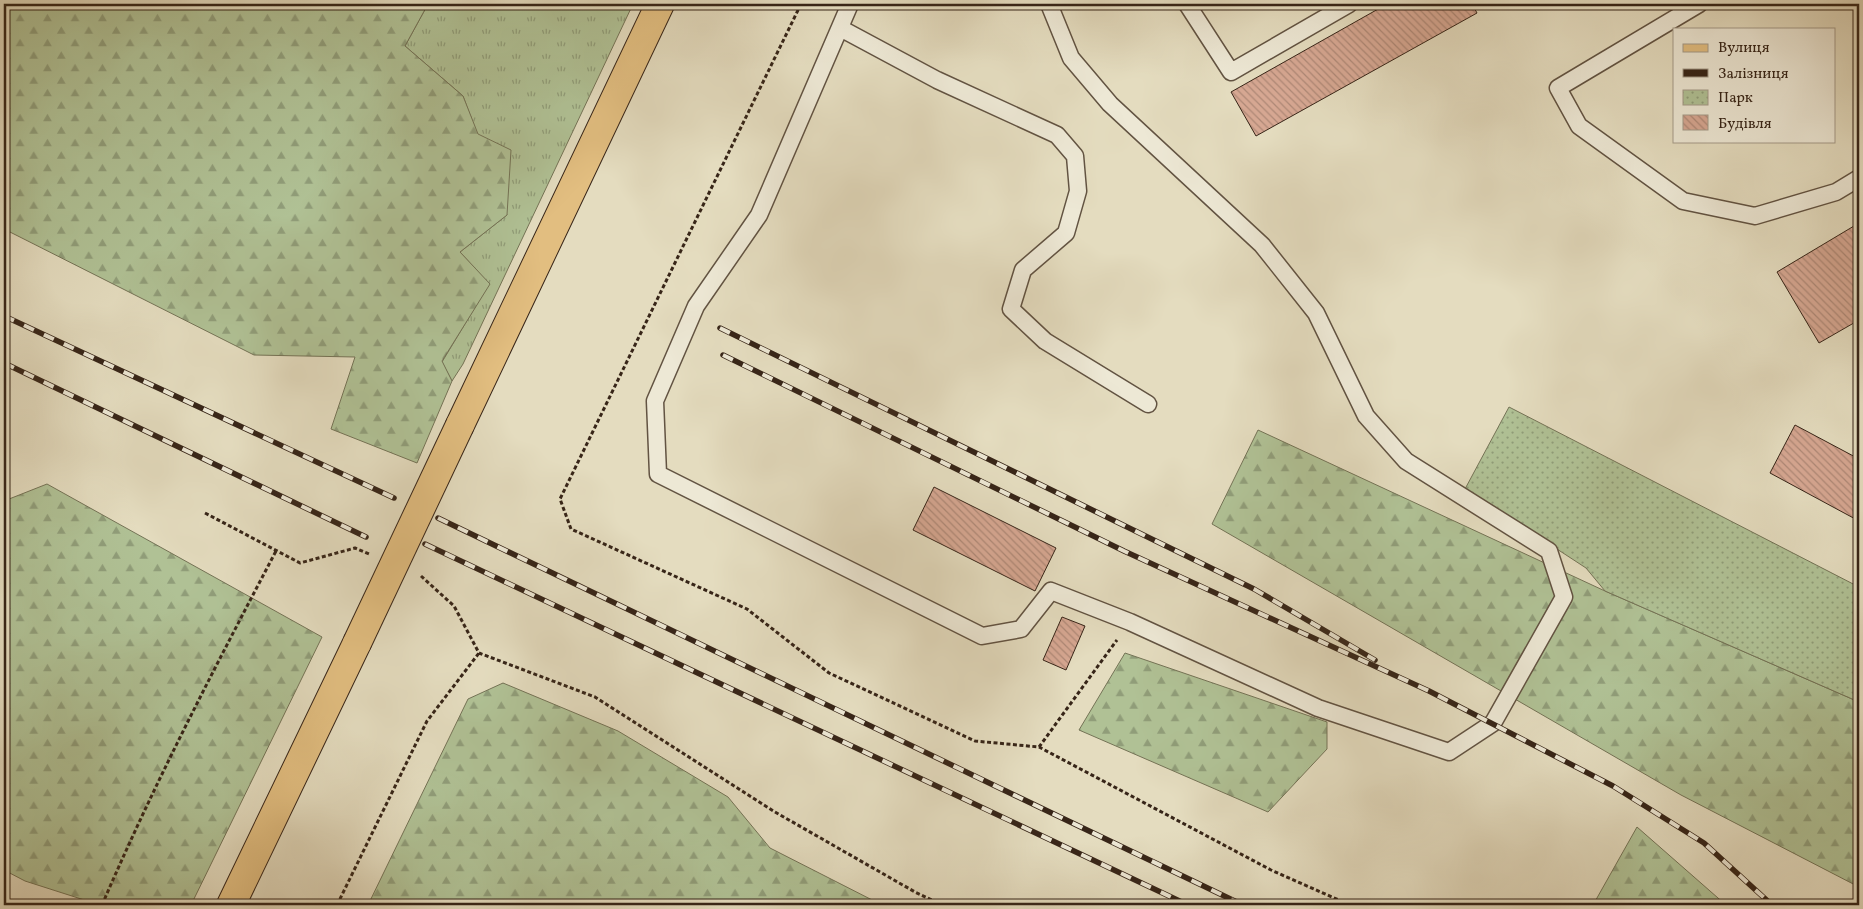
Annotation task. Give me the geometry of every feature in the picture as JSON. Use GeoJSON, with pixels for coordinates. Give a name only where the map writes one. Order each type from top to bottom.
{"type":"FeatureCollection","features":[{"type":"Feature","properties":{"kind":"main road"},"geometry":{"type":"LineString","coordinates":[[231,905],[660,4]]}},
{"type":"Feature","properties":{"kind":"lane"},"geometry":{"type":"LineString","coordinates":[[850,4],[759,215],[696,306],[655,401],[658,474],[982,636],[1021,630],[1051,591],[1130,622],[1318,708],[1449,752],[1493,723],[1564,596],[1549,552],[1406,462],[1366,416],[1316,313],[1262,244],[1110,104],[1071,58],[1049,4]]}},
{"type":"Feature","properties":{"kind":"lane"},"geometry":{"type":"LineString","coordinates":[[1187,4],[1230,72],[1349,4]]}},
{"type":"Feature","properties":{"kind":"lane"},"geometry":{"type":"LineString","coordinates":[[1699,4],[1558,88],[1579,126],[1683,201],[1755,216],[1836,192],[1859,178]]}},
{"type":"Feature","properties":{"kind":"lane"},"geometry":{"type":"LineString","coordinates":[[840,28],[937,80],[1057,135],[1075,156],[1078,191],[1066,233],[1023,270],[1011,309],[1046,341],[1148,404]]}},
{"type":"Feature","properties":{"kind":"path"},"geometry":{"type":"LineString","coordinates":[[800,4],[560,500],[571,529],[747,609],[829,673],[975,741],[1039,747],[1271,870],[1350,905]]}},
{"type":"Feature","properties":{"kind":"path"},"geometry":{"type":"LineString","coordinates":[[205,513],[300,563],[356,548],[372,555]]}},
{"type":"Feature","properties":{"kind":"path"},"geometry":{"type":"LineString","coordinates":[[102,905],[128,846],[210,677],[276,551]]}},
{"type":"Feature","properties":{"kind":"path"},"geometry":{"type":"LineString","coordinates":[[412,572],[421,576],[454,606],[479,653],[595,698],[775,812],[915,892],[942,905]]}},
{"type":"Feature","properties":{"kind":"path"},"geometry":{"type":"LineString","coordinates":[[1039,747],[1130,622]]}},
{"type":"Feature","properties":{"kind":"path"},"geometry":{"type":"LineString","coordinates":[[337,905],[427,721],[479,653]]}},
{"type":"Feature","properties":{"kind":"green space"},"geometry":{"type":"Polygon","coordinates":[[[4,4],[428,4],[405,46],[463,96],[478,134],[511,150],[507,215],[460,252],[490,284],[442,361],[452,381],[417,463],[331,429],[355,357],[254,355],[4,229],[4,4]]]}},
{"type":"Feature","properties":{"kind":"green space"},"geometry":{"type":"Polygon","coordinates":[[[428,4],[633,4],[463,364],[452,381],[442,362],[489,284],[460,252],[507,215],[463,96],[405,46],[428,4]]]}},
{"type":"Feature","properties":{"kind":"green space"},"geometry":{"type":"Polygon","coordinates":[[[1509,407],[1859,587],[1859,702],[1605,591],[1586,568],[1465,489],[1509,407]]]}},
{"type":"Feature","properties":{"kind":"green space"},"geometry":{"type":"Polygon","coordinates":[[[1258,430],[1605,591],[1859,702],[1859,887],[1681,795],[1212,524],[1258,430]]]}},
{"type":"Feature","properties":{"kind":"green space"},"geometry":{"type":"Polygon","coordinates":[[[47,484],[322,637],[191,905],[100,905],[25,881],[4,870],[4,501],[47,484]]]}},
{"type":"Feature","properties":{"kind":"green space"},"geometry":{"type":"Polygon","coordinates":[[[1125,653],[1327,722],[1327,749],[1268,812],[1079,730],[1125,653]]]}},
{"type":"Feature","properties":{"kind":"green space"},"geometry":{"type":"Polygon","coordinates":[[[503,683],[618,731],[728,797],[770,848],[882,905],[368,905],[468,699],[503,683]]]}},
{"type":"Feature","properties":{"kind":"green space"},"geometry":{"type":"Polygon","coordinates":[[[1637,827],[1726,905],[1593,905],[1637,827]]]}},
{"type":"Feature","properties":{"kind":"building"},"geometry":{"type":"Polygon","coordinates":[[[1387,4],[1472,4],[1477,13],[1256,136],[1231,92],[1387,4]]]}},
{"type":"Feature","properties":{"kind":"building"},"geometry":{"type":"Polygon","coordinates":[[[1859,223],[1859,320],[1819,343],[1777,272],[1859,223]]]}},
{"type":"Feature","properties":{"kind":"building"},"geometry":{"type":"Polygon","coordinates":[[[1795,425],[1859,459],[1859,521],[1770,473],[1795,425]]]}},
{"type":"Feature","properties":{"kind":"building"},"geometry":{"type":"Polygon","coordinates":[[[934,487],[1056,548],[1035,591],[913,530],[934,487]]]}},
{"type":"Feature","properties":{"kind":"building"},"geometry":{"type":"Polygon","coordinates":[[[1062,617],[1085,626],[1066,670],[1043,660],[1062,617]]]}},
{"type":"Feature","properties":{"kind":"railway"},"geometry":{"type":"LineString","coordinates":[[4,316],[394,498]]}},
{"type":"Feature","properties":{"kind":"railway"},"geometry":{"type":"LineString","coordinates":[[720,328],[1254,589],[1375,660]]}},
{"type":"Feature","properties":{"kind":"railway"},"geometry":{"type":"LineString","coordinates":[[723,355],[1124,551],[1429,691],[1613,786],[1704,843],[1772,905]]}},
{"type":"Feature","properties":{"kind":"railway"},"geometry":{"type":"LineString","coordinates":[[4,363],[366,537]]}},
{"type":"Feature","properties":{"kind":"railway"},"geometry":{"type":"LineString","coordinates":[[438,518],[1243,905]]}},
{"type":"Feature","properties":{"kind":"railway"},"geometry":{"type":"LineString","coordinates":[[425,544],[1188,905]]}}]}
